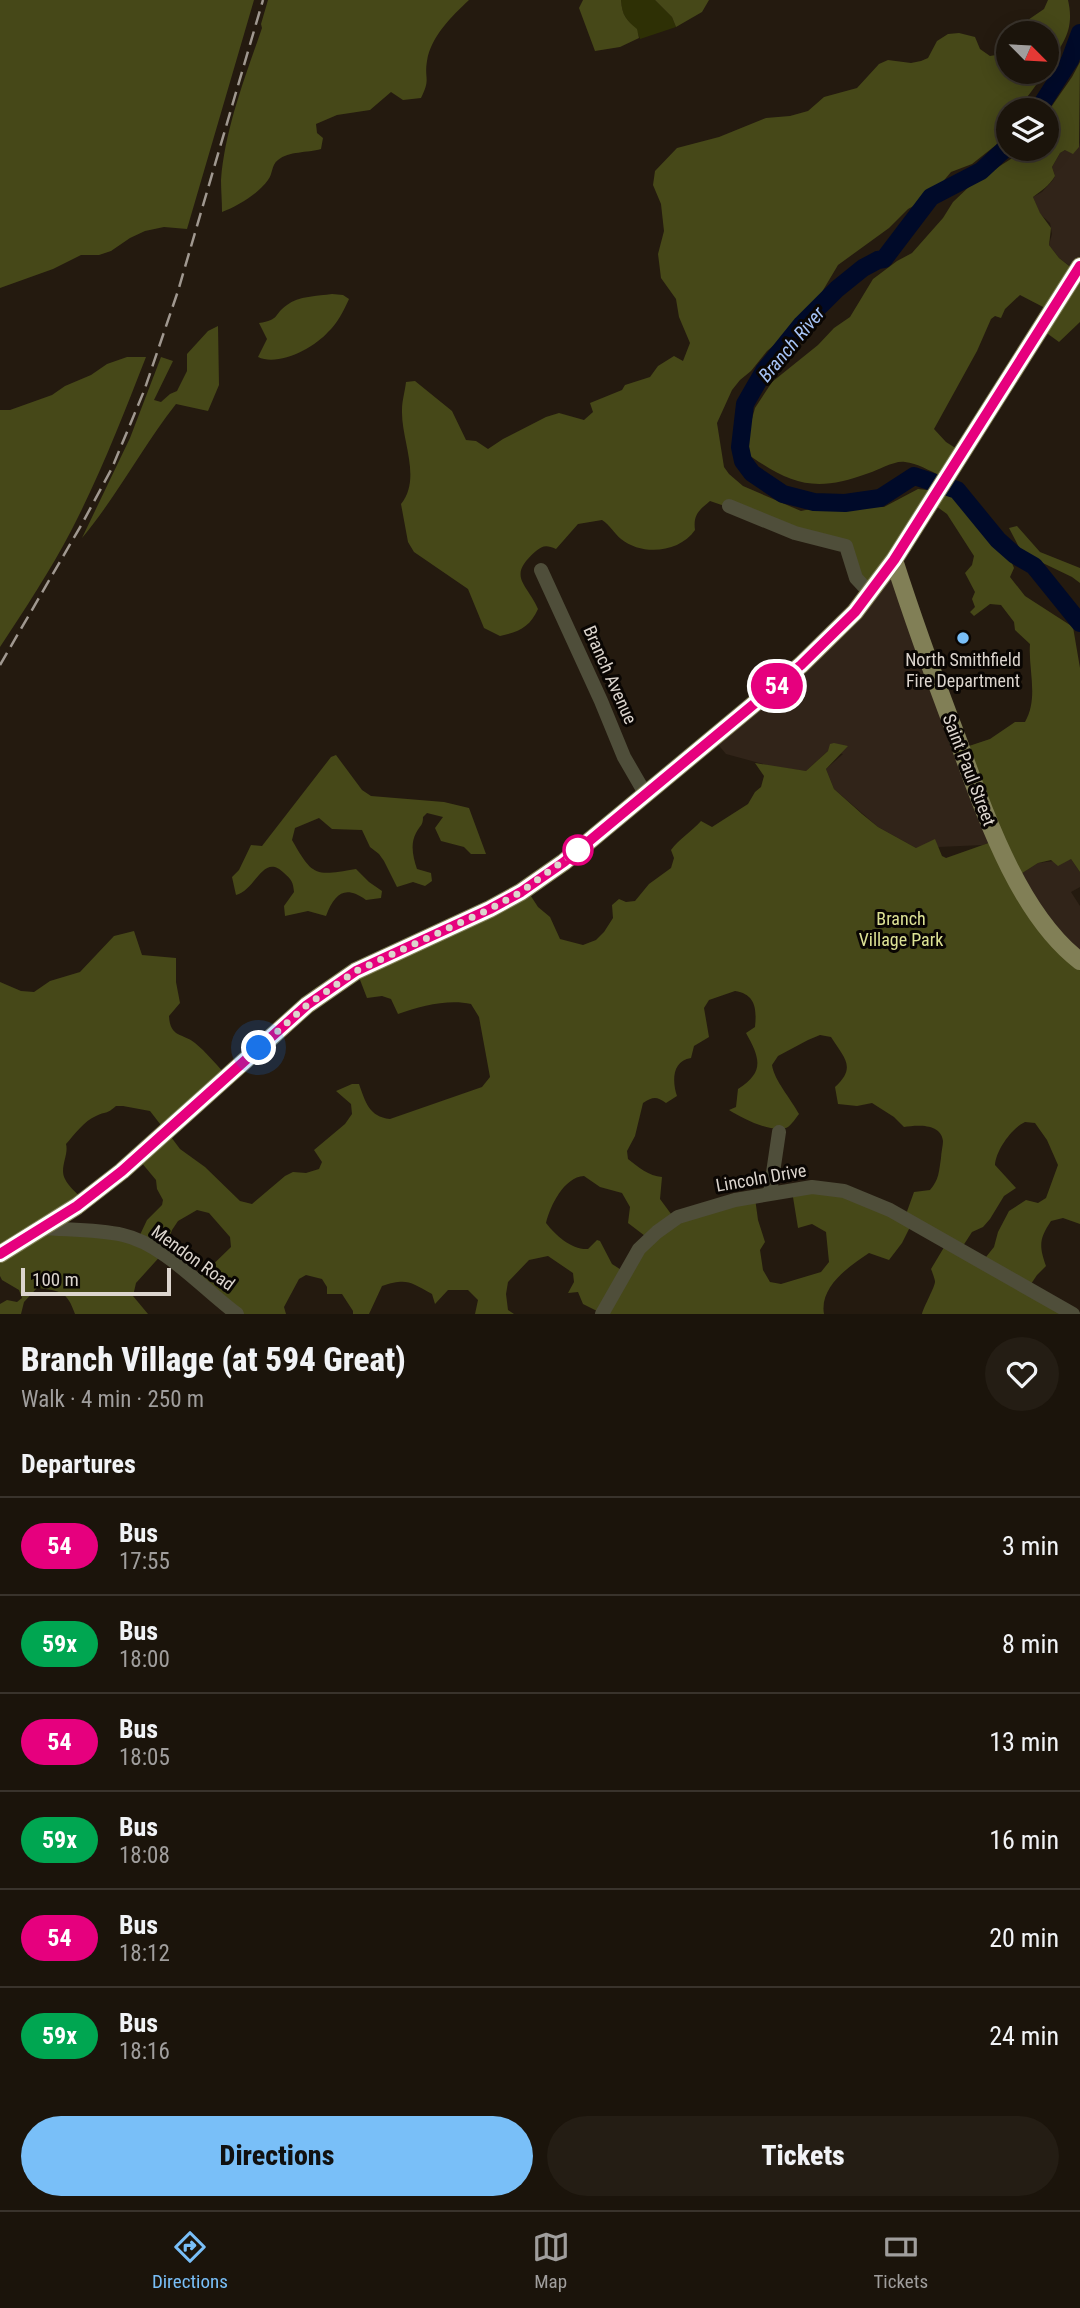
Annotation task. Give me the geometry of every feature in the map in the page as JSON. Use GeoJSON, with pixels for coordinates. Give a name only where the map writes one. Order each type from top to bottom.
{"type":"FeatureCollection","features":[{"type":"Feature","properties":{"kind":"main road"},"geometry":{"type":"LineString","coordinates":[[0,1254],[77,1206],[122,1171],[307,1005],[356,971],[521,892],[564,862],[646,796],[801,665],[855,612],[894,560],[1080,266]]}},
{"type":"Feature","properties":{"kind":"main road","name":"Saint Paul Street"},"geometry":{"type":"LineString","coordinates":[[894,560],[914,623],[1002,855],[1052,933],[1080,961]]}},
{"type":"Feature","properties":{"kind":"street"},"geometry":{"type":"LineString","coordinates":[[729,506],[795,533],[846,546],[856,578],[870,593]]}},
{"type":"Feature","properties":{"kind":"street","name":"Branch Avenue"},"geometry":{"type":"LineString","coordinates":[[541,570],[624,757],[646,796]]}},
{"type":"Feature","properties":{"kind":"street"},"geometry":{"type":"LineString","coordinates":[[770,1193],[779,1132]]}},
{"type":"Feature","properties":{"kind":"street","name":"Lincoln Drive"},"geometry":{"type":"LineString","coordinates":[[602,1314],[639,1249],[678,1217],[704,1208],[812,1186],[844,1191],[866,1199],[1073,1314]]}},
{"type":"Feature","properties":{"kind":"street","name":"Mendon Road"},"geometry":{"type":"LineString","coordinates":[[42,1228],[124,1235],[148,1244],[237,1314]]}},
{"type":"Feature","properties":{"kind":"shaded area"},"geometry":{"type":"Polygon","coordinates":[[[621,0],[655,0],[672,17],[676,27],[640,39],[624,14],[621,0]]]}},
{"type":"Feature","properties":{"kind":"shaded area"},"geometry":{"type":"Polygon","coordinates":[[[1080,142],[1080,263],[1074,269],[1059,258],[1049,245],[1052,234],[1050,223],[1040,214],[1033,197],[1053,180],[1055,176],[1052,167],[1055,161],[1059,161],[1060,153],[1079,147],[1080,142]]]}},
{"type":"Feature","properties":{"kind":"shaded area"},"geometry":{"type":"Polygon","coordinates":[[[889,567],[997,840],[983,845],[916,848],[878,827],[834,789],[826,769],[843,754],[828,751],[806,771],[774,767],[726,754],[711,736],[802,660],[889,567]]]}},
{"type":"Feature","properties":{"kind":"shaded area"},"geometry":{"type":"Polygon","coordinates":[[[1071,859],[1080,872],[1080,887],[1071,892],[1080,906],[1080,961],[1019,875],[1038,863],[1071,859]]]}},
{"type":"Feature","properties":{"kind":"green space"},"geometry":{"type":"Polygon","coordinates":[[[0,0],[254,0],[187,229],[164,227],[145,231],[111,251],[99,255],[81,255],[53,269],[0,288],[0,0]]]}},
{"type":"Feature","properties":{"kind":"green space"},"geometry":{"type":"Polygon","coordinates":[[[268,0],[469,0],[449,20],[433,43],[426,67],[427,83],[421,98],[403,100],[391,92],[370,110],[337,115],[316,124],[317,133],[323,138],[321,149],[282,157],[273,167],[270,178],[259,190],[222,212],[221,180],[227,141],[268,0]]]}},
{"type":"Feature","properties":{"kind":"green space"},"geometry":{"type":"Polygon","coordinates":[[[583,0],[621,0],[627,20],[637,29],[639,38],[620,47],[595,51],[579,8],[583,0]]]}},
{"type":"Feature","properties":{"kind":"green space"},"geometry":{"type":"Polygon","coordinates":[[[655,0],[709,0],[702,12],[676,27],[672,17],[655,0]]]}},
{"type":"Feature","properties":{"kind":"green space"},"geometry":{"type":"Polygon","coordinates":[[[1048,0],[1068,0],[1069,28],[1059,50],[1059,21],[1026,21],[1044,9],[1048,0]]]}},
{"type":"Feature","properties":{"kind":"green space","name":"Branch Village Park"},"geometry":{"type":"Polygon","coordinates":[[[959,33],[975,37],[980,49],[990,56],[996,55],[996,84],[1037,84],[1027,98],[996,98],[996,145],[972,164],[951,172],[930,197],[908,209],[889,228],[838,265],[816,302],[792,323],[780,340],[732,390],[717,423],[724,467],[729,474],[743,486],[801,511],[825,506],[884,507],[918,489],[936,491],[964,502],[973,509],[991,534],[1004,544],[1014,568],[1010,577],[1025,596],[1073,627],[1080,668],[1080,872],[1071,859],[1058,866],[1051,860],[1038,863],[1016,877],[1080,961],[1080,1224],[1063,1218],[1051,1221],[1041,1243],[1046,1266],[1029,1287],[1073,1314],[922,1314],[935,1283],[931,1269],[946,1244],[912,1223],[889,1260],[869,1253],[838,1278],[826,1294],[824,1314],[603,1314],[583,1304],[578,1292],[568,1293],[574,1282],[573,1273],[548,1256],[529,1260],[508,1282],[508,1310],[514,1314],[475,1314],[478,1300],[468,1290],[448,1290],[435,1304],[432,1294],[413,1284],[397,1282],[382,1286],[369,1314],[353,1314],[342,1294],[327,1294],[327,1287],[322,1279],[306,1275],[299,1279],[284,1307],[286,1314],[239,1314],[197,1280],[231,1247],[230,1237],[209,1213],[197,1210],[178,1221],[164,1252],[136,1283],[133,1296],[148,1314],[75,1314],[66,1296],[37,1288],[24,1302],[21,1314],[0,1314],[0,1304],[7,1300],[17,1302],[22,1298],[19,1290],[0,1276],[0,982],[21,991],[34,992],[50,981],[80,972],[114,936],[134,931],[142,955],[176,958],[176,982],[180,1003],[169,1016],[172,1028],[199,1046],[224,1073],[165,1129],[180,1149],[205,1167],[240,1201],[252,1204],[285,1176],[293,1172],[306,1173],[319,1169],[322,1162],[314,1150],[345,1124],[352,1114],[351,1104],[336,1091],[359,1084],[373,1112],[390,1119],[482,1087],[490,1077],[479,1017],[471,1004],[434,1004],[398,1014],[391,999],[382,996],[367,998],[357,972],[525,887],[538,907],[550,917],[560,939],[583,945],[596,940],[613,918],[612,905],[619,899],[626,902],[635,901],[649,884],[671,868],[674,858],[671,850],[701,821],[712,827],[748,804],[761,787],[764,776],[755,763],[806,771],[828,751],[830,744],[848,746],[826,769],[834,789],[878,827],[916,848],[935,839],[942,856],[946,858],[997,840],[963,748],[990,739],[1015,722],[1025,722],[1032,693],[1030,644],[1015,630],[1014,622],[1001,605],[990,604],[974,616],[970,612],[975,607],[972,599],[975,592],[965,573],[972,565],[974,556],[947,514],[929,501],[870,589],[847,548],[710,501],[698,513],[695,530],[688,538],[680,544],[660,550],[639,548],[630,544],[602,520],[578,524],[556,549],[543,547],[522,567],[522,580],[538,609],[523,628],[500,636],[484,628],[468,589],[414,552],[408,542],[401,504],[410,483],[402,410],[406,382],[415,381],[452,411],[466,440],[476,441],[488,449],[546,417],[559,413],[584,420],[593,412],[590,403],[622,390],[625,385],[650,377],[658,366],[674,356],[683,361],[690,343],[679,317],[676,299],[661,278],[658,254],[664,231],[661,204],[653,185],[655,171],[677,148],[719,137],[766,118],[808,111],[824,97],[857,88],[879,64],[888,60],[911,63],[928,58],[937,41],[948,34],[959,33]],[[735,991],[709,1000],[704,1008],[709,1037],[694,1046],[691,1058],[677,1067],[674,1084],[677,1096],[666,1103],[654,1098],[643,1103],[635,1136],[627,1151],[628,1159],[648,1173],[662,1177],[660,1199],[674,1218],[755,1198],[765,1242],[760,1250],[763,1270],[770,1282],[781,1284],[821,1272],[829,1262],[826,1232],[812,1224],[798,1228],[792,1191],[813,1187],[905,1217],[914,1192],[930,1190],[937,1179],[943,1143],[941,1135],[933,1128],[904,1127],[872,1103],[857,1106],[838,1104],[835,1087],[845,1074],[846,1062],[831,1037],[820,1035],[778,1056],[772,1065],[779,1083],[799,1114],[788,1127],[767,1127],[729,1110],[736,1107],[738,1089],[753,1077],[757,1064],[757,1057],[746,1033],[755,1027],[755,1008],[747,995],[735,991]],[[116,1106],[88,1121],[66,1144],[63,1175],[81,1198],[50,1224],[138,1239],[147,1220],[162,1205],[163,1200],[156,1180],[136,1156],[164,1129],[150,1111],[116,1106]],[[1025,1122],[1010,1134],[995,1165],[1016,1188],[1004,1196],[990,1219],[983,1227],[972,1232],[961,1249],[982,1262],[994,1247],[1009,1211],[1026,1200],[1038,1203],[1046,1198],[1058,1165],[1047,1140],[1035,1123],[1025,1122]],[[584,1176],[570,1181],[564,1187],[546,1223],[570,1245],[582,1249],[588,1249],[597,1240],[600,1241],[612,1264],[626,1273],[649,1239],[628,1223],[630,1207],[622,1193],[600,1187],[584,1176]]]}},
{"type":"Feature","properties":{"kind":"green space"},"geometry":{"type":"Polygon","coordinates":[[[1080,62],[1079,147],[1073,154],[1065,150],[1059,155],[1057,98],[1080,62]]]}},
{"type":"Feature","properties":{"kind":"green space"},"geometry":{"type":"Polygon","coordinates":[[[1008,161],[1055,161],[1052,167],[1055,176],[1033,197],[1051,228],[1049,245],[1059,258],[1073,269],[1080,263],[1080,322],[1059,342],[1037,326],[1045,308],[1020,295],[1005,309],[1001,318],[995,316],[991,319],[977,351],[934,429],[946,442],[960,451],[941,476],[914,464],[901,462],[849,479],[817,484],[789,478],[743,451],[755,408],[772,382],[850,317],[873,279],[912,253],[943,218],[953,202],[973,183],[1008,161]]]}},
{"type":"Feature","properties":{"kind":"green space"},"geometry":{"type":"Polygon","coordinates":[[[332,294],[343,295],[349,299],[337,321],[322,338],[305,350],[285,358],[275,360],[258,357],[267,339],[259,323],[273,319],[297,300],[332,294]]]}},
{"type":"Feature","properties":{"kind":"green space"},"geometry":{"type":"Polygon","coordinates":[[[218,326],[219,385],[208,411],[176,404],[82,538],[130,438],[161,357],[173,361],[154,400],[161,402],[177,391],[187,371],[187,354],[208,331],[218,326]]]}},
{"type":"Feature","properties":{"kind":"green space"},"geometry":{"type":"Polygon","coordinates":[[[127,357],[146,357],[101,467],[63,546],[0,647],[0,410],[10,410],[52,395],[107,364],[127,357]]]}},
{"type":"Feature","properties":{"kind":"green space"},"geometry":{"type":"Polygon","coordinates":[[[1017,526],[1040,552],[1080,568],[1080,583],[1022,553],[1009,528],[1017,526]]]}},
{"type":"Feature","properties":{"kind":"green space"},"geometry":{"type":"Polygon","coordinates":[[[336,755],[362,790],[371,796],[444,802],[469,808],[486,854],[471,854],[464,847],[441,841],[435,828],[443,817],[427,813],[414,837],[413,851],[417,869],[431,873],[432,881],[425,886],[413,882],[397,887],[384,861],[370,847],[362,830],[332,829],[319,818],[295,828],[292,840],[305,861],[316,871],[323,873],[356,869],[382,891],[381,898],[366,900],[346,892],[337,897],[326,916],[308,911],[285,916],[284,906],[294,892],[293,883],[277,868],[270,867],[243,892],[236,895],[232,877],[239,870],[251,845],[262,846],[331,757],[336,755]]]}},
{"type":"Feature","properties":{"kind":"waterway","name":"Branch River"},"geometry":{"type":"LineString","coordinates":[[1046,98],[1070,60],[1080,33]]}},
{"type":"Feature","properties":{"kind":"waterway","name":"Branch River"},"geometry":{"type":"LineString","coordinates":[[996,157],[981,171],[931,197],[884,259],[863,268],[837,289],[802,324],[764,371],[745,404],[740,447],[743,461],[752,473],[783,494],[814,502],[845,503],[880,498],[914,476],[957,490],[998,540],[1015,555],[1034,566],[1080,623]]}},
{"type":"Feature","properties":{"kind":"railway"},"geometry":{"type":"LineString","coordinates":[[0,665],[112,468],[144,391],[178,291],[263,0]]}},
{"type":"Feature","properties":{"kind":"bus line","name":"54"},"geometry":{"type":"LineString","coordinates":[[0,1254],[77,1206],[122,1171],[307,1005],[356,971],[454,927],[521,892],[564,862],[646,796],[801,665],[855,612],[894,560],[1080,266]]}},
{"type":"Feature","properties":{"kind":"place","name":"North Smithfield Fire Department"},"geometry":{"type":"Point","coordinates":[963,638]}},
{"type":"Feature","properties":{"kind":"route"},"geometry":{"type":"LineString","coordinates":[[259,1048],[307,1005],[356,971],[490,909],[521,892],[578,850]]}}]}
